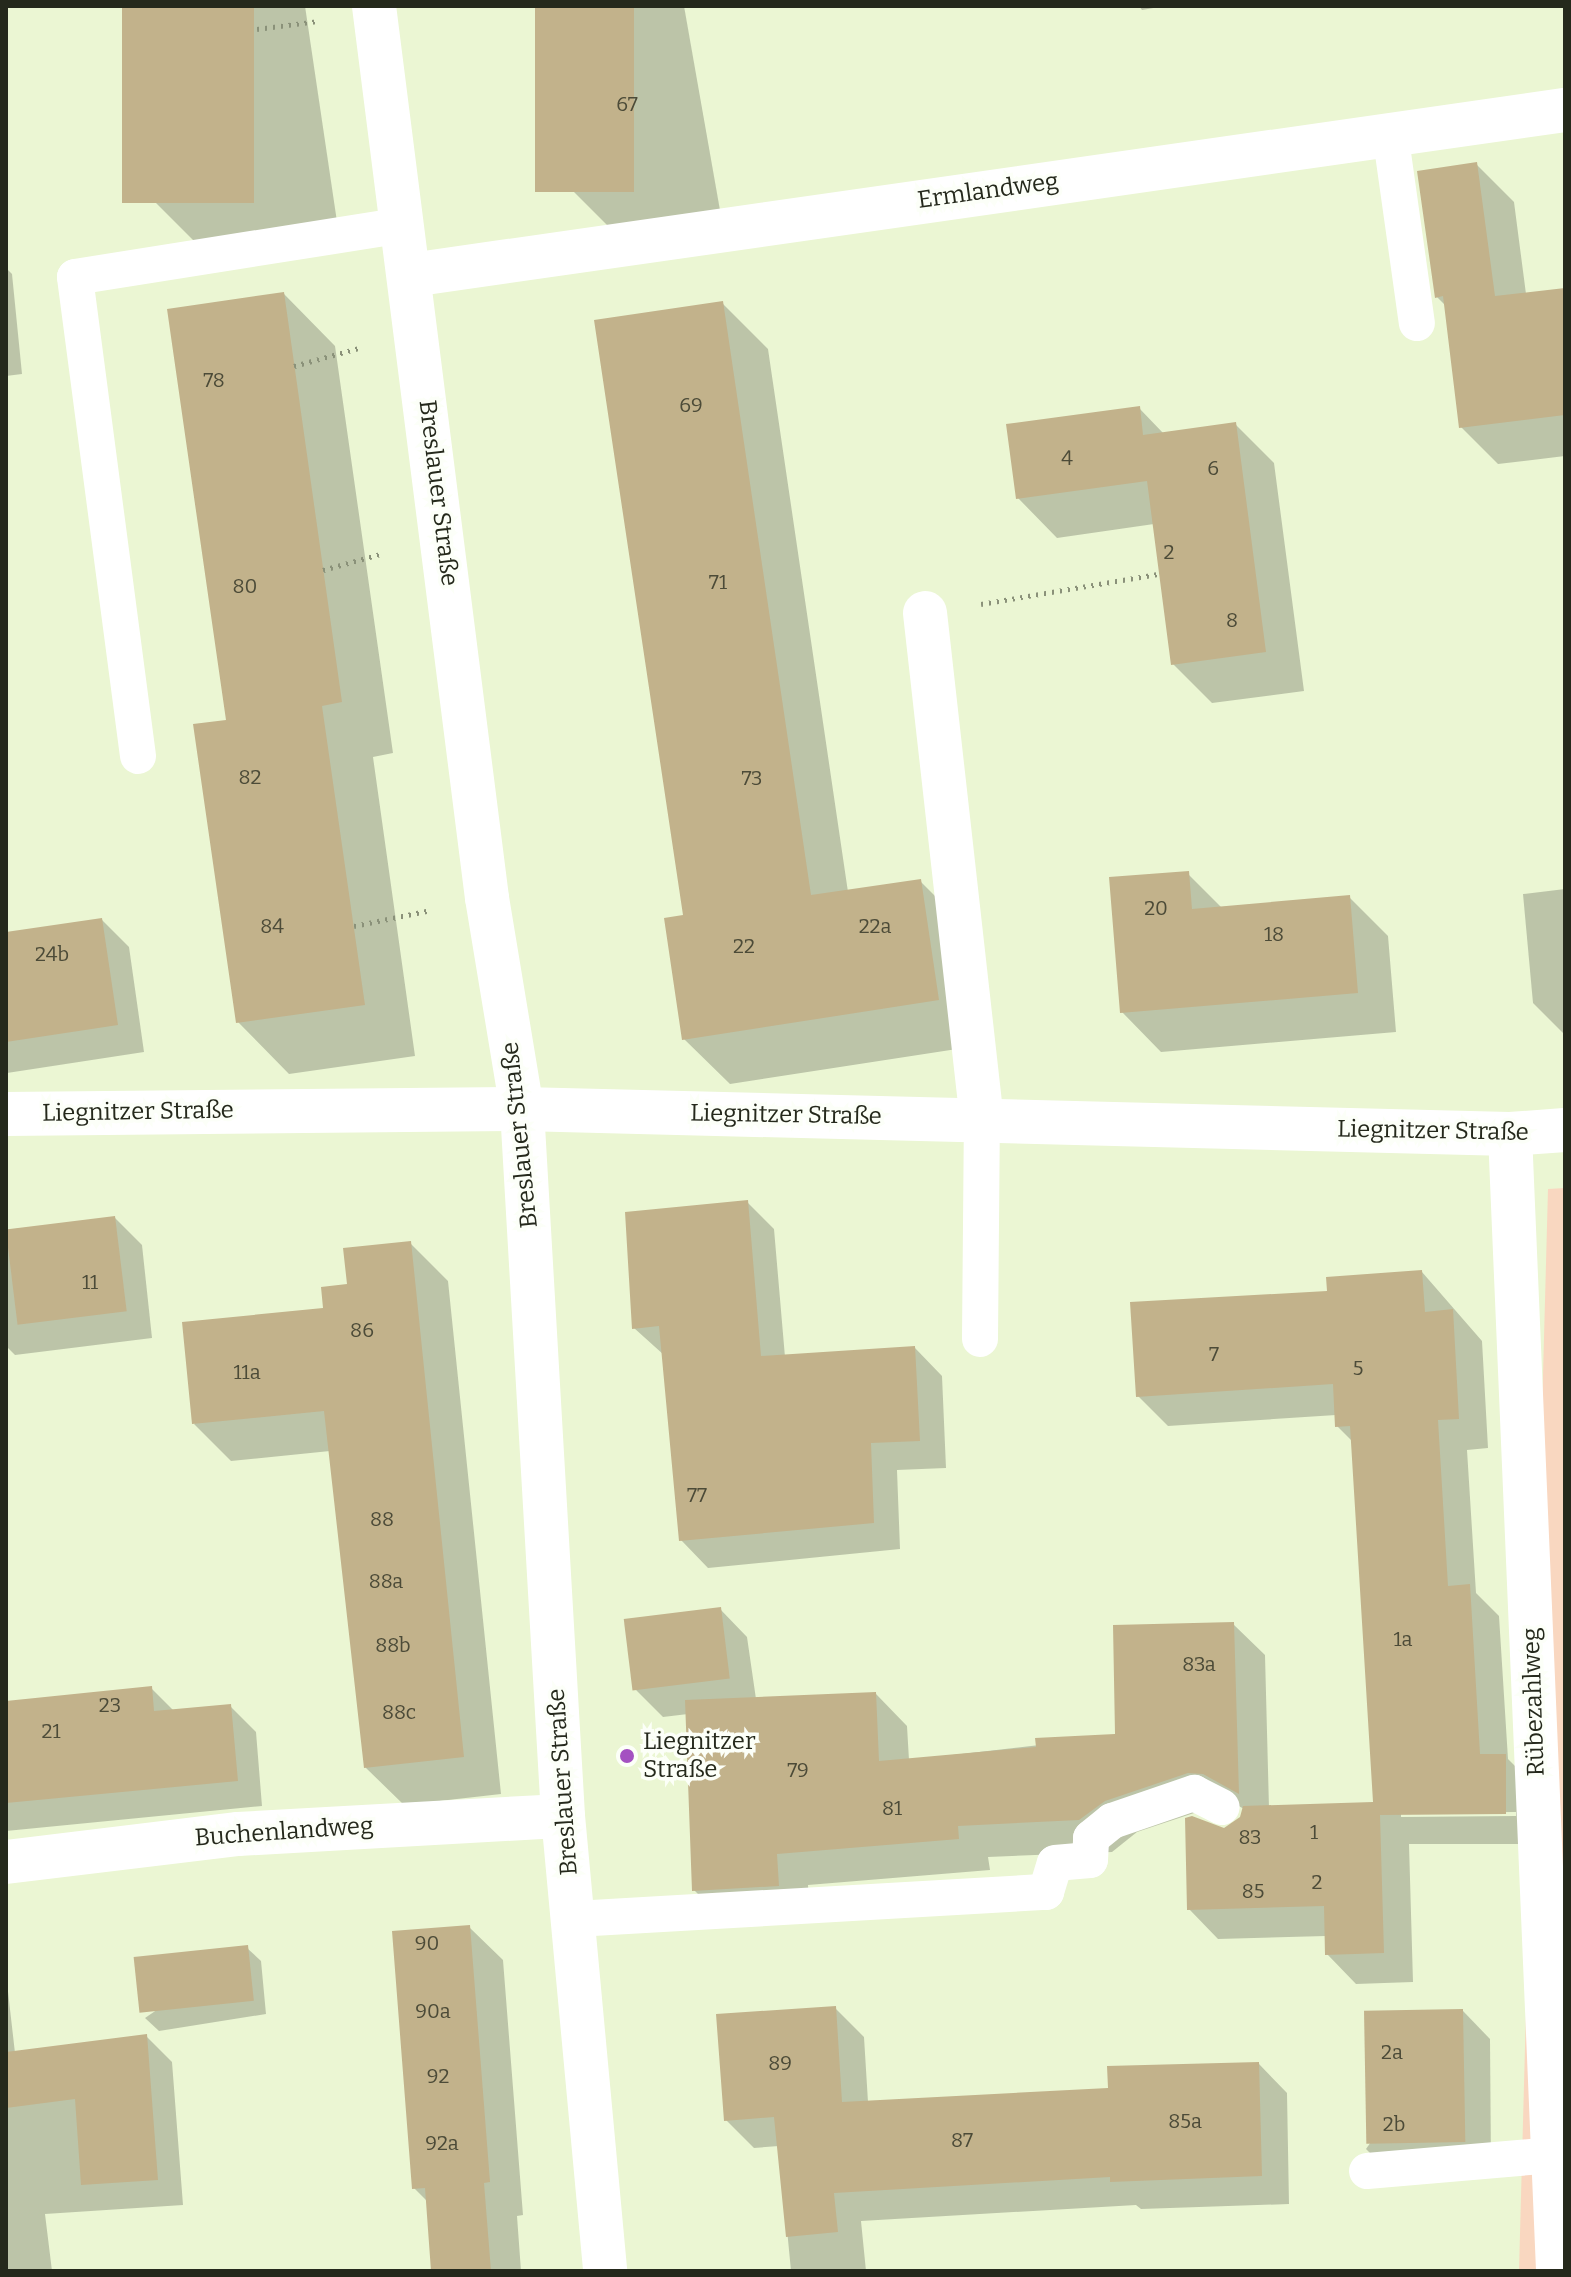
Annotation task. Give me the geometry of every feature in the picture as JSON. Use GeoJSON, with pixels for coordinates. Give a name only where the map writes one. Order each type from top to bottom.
{"type":"FeatureCollection","features":[{"type":"Feature","properties":{"kind":"street","name":"Breslauer Straße"},"geometry":{"type":"LineString","coordinates":[[374,6],[405,225],[487,898],[522,1109],[563,1816],[575,1919],[605,2271]]}},
{"type":"Feature","properties":{"kind":"street","name":"Ermlandweg"},"geometry":{"type":"LineString","coordinates":[[411,275],[1390,132],[1565,110]]}},
{"type":"Feature","properties":{"kind":"street"},"geometry":{"type":"LineString","coordinates":[[925,613],[982,1121]]}},
{"type":"Feature","properties":{"kind":"street","name":"Liegnitzer Straße"},"geometry":{"type":"LineString","coordinates":[[6,1114],[522,1109],[1510,1134],[1565,1130]]}},
{"type":"Feature","properties":{"kind":"street","name":"Rübezahlweg"},"geometry":{"type":"LineString","coordinates":[[1510,1134],[1558,2271]]}},
{"type":"Feature","properties":{"kind":"street","name":"Buchenlandweg"},"geometry":{"type":"LineString","coordinates":[[6,1862],[238,1834],[563,1816]]}},
{"type":"Feature","properties":{"kind":"lane"},"geometry":{"type":"LineString","coordinates":[[1390,132],[1417,323]]}},
{"type":"Feature","properties":{"kind":"lane"},"geometry":{"type":"LineString","coordinates":[[138,756],[75,277],[405,225]]}},
{"type":"Feature","properties":{"kind":"lane"},"geometry":{"type":"LineString","coordinates":[[980,1339],[982,1121]]}},
{"type":"Feature","properties":{"kind":"lane"},"geometry":{"type":"LineString","coordinates":[[575,1919],[1046,1892],[1055,1863],[1090,1860],[1091,1838],[1112,1821],[1194,1793],[1222,1807]]}},
{"type":"Feature","properties":{"kind":"lane"},"geometry":{"type":"LineString","coordinates":[[1070,1821],[1071,1862]]}},
{"type":"Feature","properties":{"kind":"lane"},"geometry":{"type":"LineString","coordinates":[[1367,2171],[1553,2155]]}},
{"type":"Feature","properties":{"kind":"path"},"geometry":{"type":"LineString","coordinates":[[925,613],[1159,574]]}},
{"type":"Feature","properties":{"kind":"path"},"geometry":{"type":"LineString","coordinates":[[354,926],[487,898]]}},
{"type":"Feature","properties":{"kind":"shaded area"},"geometry":{"type":"Polygon","coordinates":[[[1565,1188],[1565,2271],[1519,2271],[1548,1189],[1565,1188]]]}},
{"type":"Feature","properties":{"kind":"building"},"geometry":{"type":"Polygon","coordinates":[[[122,6],[254,6],[254,203],[122,203],[122,6]]]}},
{"type":"Feature","properties":{"kind":"building"},"geometry":{"type":"Polygon","coordinates":[[[535,6],[634,6],[634,192],[535,192],[535,6]]]}},
{"type":"Feature","properties":{"kind":"building"},"geometry":{"type":"Polygon","coordinates":[[[1477,162],[1495,296],[1565,288],[1565,415],[1459,428],[1443,296],[1435,298],[1417,171],[1477,162]]]}},
{"type":"Feature","properties":{"kind":"building"},"geometry":{"type":"Polygon","coordinates":[[[284,292],[342,702],[322,706],[365,1005],[236,1023],[193,724],[226,720],[167,309],[284,292]]]}},
{"type":"Feature","properties":{"kind":"building"},"geometry":{"type":"Polygon","coordinates":[[[723,301],[811,895],[921,879],[939,1000],[682,1040],[664,918],[683,915],[594,320],[723,301]]]}},
{"type":"Feature","properties":{"kind":"building"},"geometry":{"type":"Polygon","coordinates":[[[1140,406],[1143,435],[1236,422],[1266,652],[1171,665],[1147,481],[1016,499],[1006,424],[1140,406]]]}},
{"type":"Feature","properties":{"kind":"building"},"geometry":{"type":"Polygon","coordinates":[[[1189,871],[1192,909],[1350,895],[1358,993],[1120,1013],[1109,877],[1189,871]]]}},
{"type":"Feature","properties":{"kind":"building"},"geometry":{"type":"Polygon","coordinates":[[[102,918],[118,1025],[6,1042],[6,932],[102,918]]]}},
{"type":"Feature","properties":{"kind":"building"},"geometry":{"type":"Polygon","coordinates":[[[748,1200],[761,1356],[915,1346],[920,1441],[871,1443],[874,1523],[679,1541],[659,1326],[632,1329],[625,1212],[748,1200]]]}},
{"type":"Feature","properties":{"kind":"building"},"geometry":{"type":"Polygon","coordinates":[[[115,1216],[127,1311],[18,1325],[6,1229],[115,1216]]]}},
{"type":"Feature","properties":{"kind":"building"},"geometry":{"type":"Polygon","coordinates":[[[411,1241],[464,1757],[364,1768],[324,1411],[192,1424],[182,1322],[323,1308],[321,1287],[347,1284],[343,1248],[411,1241]]]}},
{"type":"Feature","properties":{"kind":"building"},"geometry":{"type":"Polygon","coordinates":[[[1422,1270],[1425,1312],[1453,1309],[1459,1419],[1438,1420],[1448,1586],[1470,1584],[1480,1754],[1506,1754],[1506,1814],[1380,1815],[1384,1953],[1325,1955],[1324,1906],[1187,1910],[1185,1818],[1192,1816],[1224,1828],[1240,1817],[1243,1806],[1373,1802],[1350,1426],[1335,1427],[1333,1384],[1136,1397],[1130,1302],[1327,1291],[1326,1277],[1422,1270]]]}},
{"type":"Feature","properties":{"kind":"building"},"geometry":{"type":"Polygon","coordinates":[[[721,1607],[730,1678],[633,1690],[624,1619],[721,1607]]]}},
{"type":"Feature","properties":{"kind":"building"},"geometry":{"type":"Polygon","coordinates":[[[1234,1622],[1239,1794],[1203,1774],[1188,1773],[1105,1801],[1079,1820],[958,1826],[959,1839],[777,1854],[779,1886],[692,1891],[685,1700],[876,1692],[879,1761],[1036,1747],[1035,1738],[1115,1734],[1113,1625],[1234,1622]]]}},
{"type":"Feature","properties":{"kind":"building"},"geometry":{"type":"Polygon","coordinates":[[[152,1686],[154,1711],[231,1704],[238,1781],[6,1803],[6,1701],[152,1686]]]}},
{"type":"Feature","properties":{"kind":"building"},"geometry":{"type":"Polygon","coordinates":[[[470,1925],[490,2182],[484,2183],[491,2271],[431,2271],[425,2188],[412,2189],[392,1931],[470,1925]]]}},
{"type":"Feature","properties":{"kind":"building"},"geometry":{"type":"Polygon","coordinates":[[[248,1945],[254,2001],[139,2013],[134,1957],[248,1945]]]}},
{"type":"Feature","properties":{"kind":"building"},"geometry":{"type":"Polygon","coordinates":[[[836,2006],[842,2102],[1108,2088],[1107,2066],[1259,2062],[1262,2176],[1110,2182],[1110,2177],[834,2193],[838,2232],[786,2237],[774,2117],[724,2121],[716,2014],[836,2006]]]}},
{"type":"Feature","properties":{"kind":"building"},"geometry":{"type":"Polygon","coordinates":[[[1463,2009],[1465,2142],[1366,2144],[1364,2011],[1463,2009]]]}},
{"type":"Feature","properties":{"kind":"building"},"geometry":{"type":"Polygon","coordinates":[[[147,2034],[158,2180],[81,2185],[75,2099],[6,2108],[6,2052],[147,2034]]]}},
{"type":"Feature","properties":{"kind":"place","name":"Liegnitzer Straße"},"geometry":{"type":"Point","coordinates":[627,1756]}}]}
